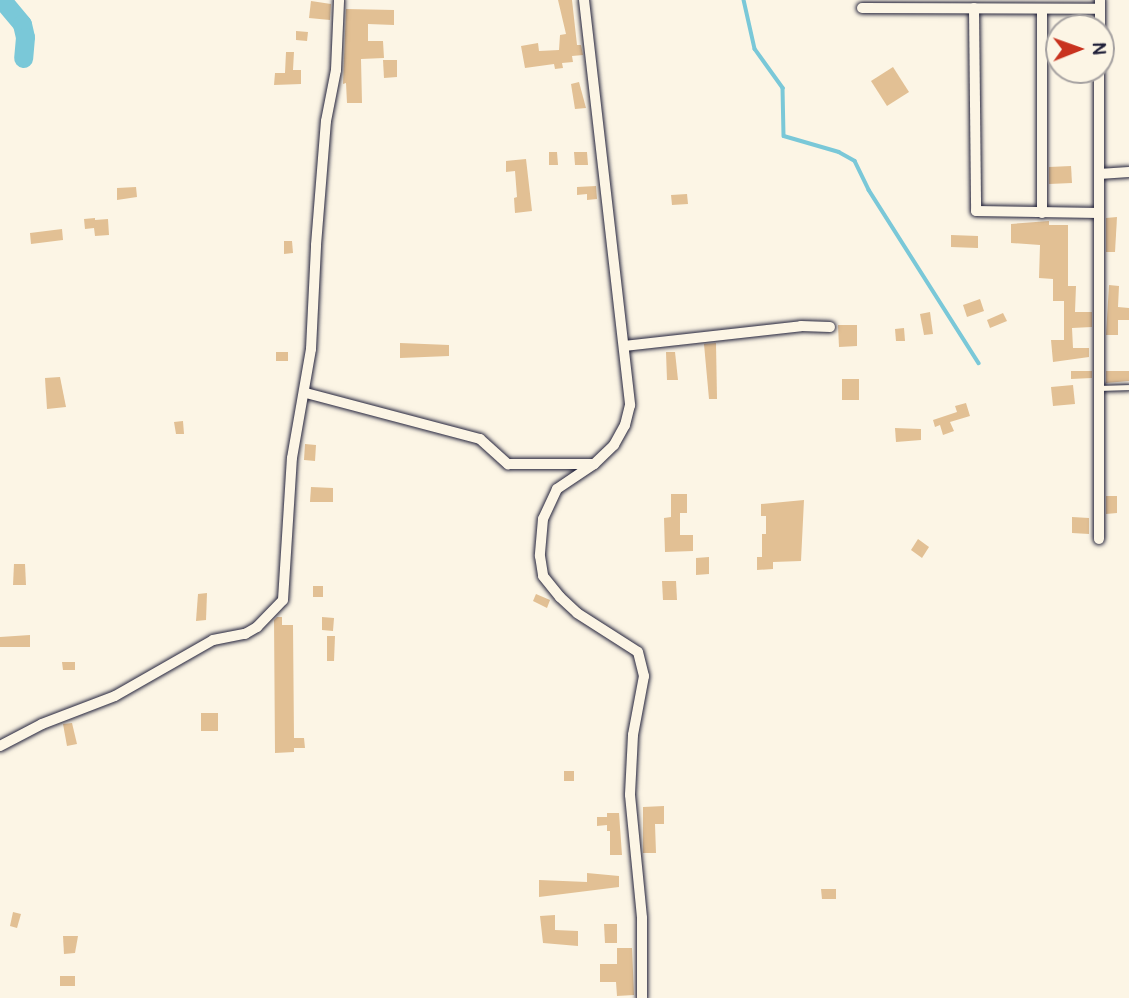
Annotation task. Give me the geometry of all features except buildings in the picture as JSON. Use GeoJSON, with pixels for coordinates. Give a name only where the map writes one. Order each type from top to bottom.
{"type":"FeatureCollection","features":[{"type":"Feature","properties":{"kind":"street"},"geometry":{"type":"LineString","coordinates":[[0,746],[42,724],[115,696],[214,640],[245,634],[283,600],[292,458],[312,349],[326,121],[336,70],[339,0]]}},
{"type":"Feature","properties":{"kind":"street"},"geometry":{"type":"LineString","coordinates":[[584,0],[631,405],[625,425],[614,445],[594,464],[557,489],[543,519],[540,556],[543,576],[560,597],[577,612],[638,652],[644,676],[633,735],[630,795],[642,918],[642,998]]}},
{"type":"Feature","properties":{"kind":"street"},"geometry":{"type":"LineString","coordinates":[[862,8],[1042,9],[1100,4]]}},
{"type":"Feature","properties":{"kind":"street"},"geometry":{"type":"LineString","coordinates":[[974,8],[976,211],[1099,213]]}},
{"type":"Feature","properties":{"kind":"street"},"geometry":{"type":"LineString","coordinates":[[1042,9],[1042,213]]}},
{"type":"Feature","properties":{"kind":"street"},"geometry":{"type":"LineString","coordinates":[[1099,84],[1099,539]]}},
{"type":"Feature","properties":{"kind":"street"},"geometry":{"type":"LineString","coordinates":[[1099,174],[1129,172]]}},
{"type":"Feature","properties":{"kind":"street"},"geometry":{"type":"LineString","coordinates":[[624,346],[801,326],[830,327]]}},
{"type":"Feature","properties":{"kind":"street"},"geometry":{"type":"LineString","coordinates":[[306,393],[480,439],[508,464],[594,464]]}},
{"type":"Feature","properties":{"kind":"lane"},"geometry":{"type":"LineString","coordinates":[[1099,388],[1129,387]]}},
{"type":"Feature","properties":{"kind":"waterway"},"geometry":{"type":"LineString","coordinates":[[2,0],[22,24],[25,37],[23,58]]}},
{"type":"Feature","properties":{"kind":"waterway"},"geometry":{"type":"LineString","coordinates":[[744,0],[755,49],[783,88],[784,136],[839,152],[855,161],[869,190],[979,363]]}}]}
